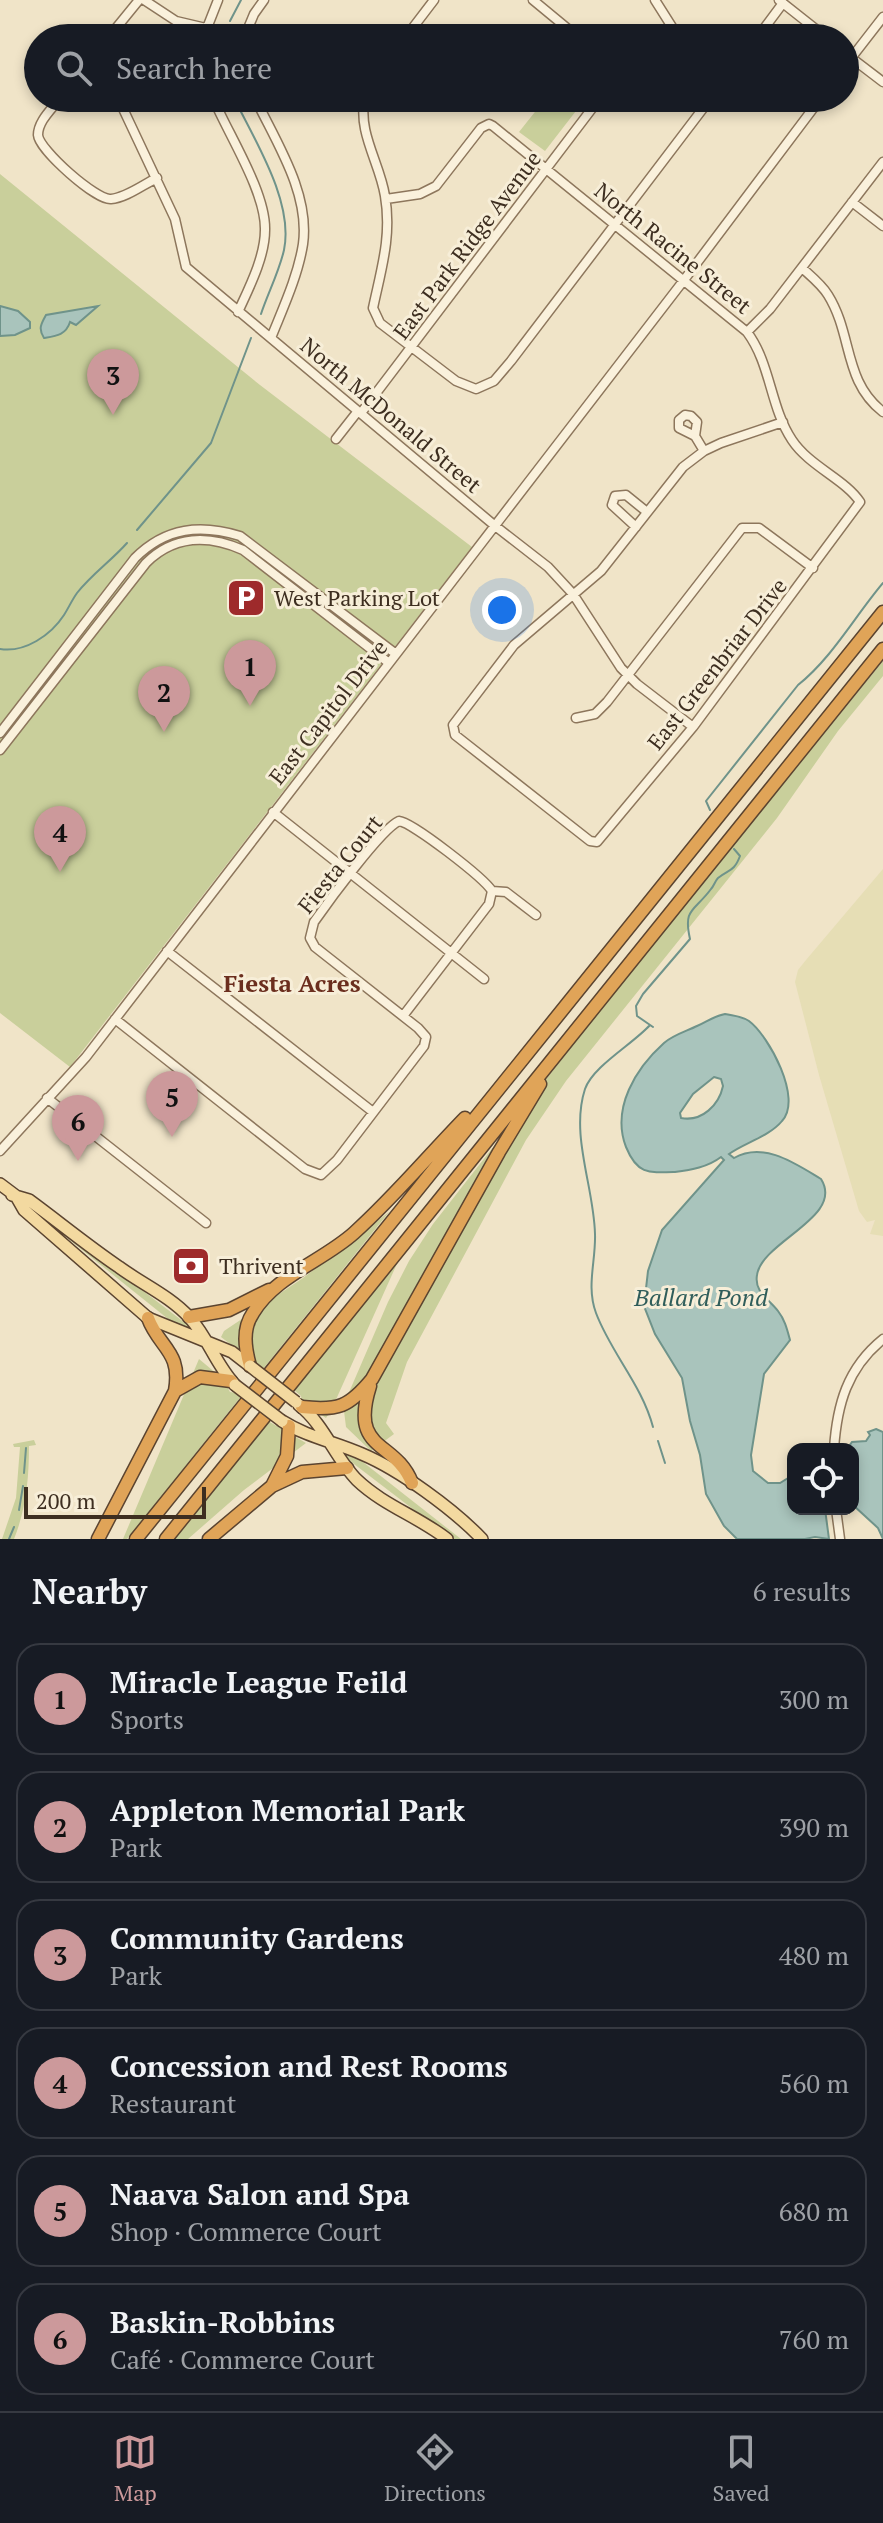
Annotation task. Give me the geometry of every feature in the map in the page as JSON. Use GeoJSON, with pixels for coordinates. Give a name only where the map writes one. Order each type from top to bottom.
{"type":"FeatureCollection","features":[{"type":"Feature","properties":{"kind":"highway"},"geometry":{"type":"LineString","coordinates":[[136,1539],[883,612]]}},
{"type":"Feature","properties":{"kind":"highway"},"geometry":{"type":"LineString","coordinates":[[166,1539],[883,649]]}},
{"type":"Feature","properties":{"kind":"highway"},"geometry":{"type":"LineString","coordinates":[[299,1405],[323,1409],[344,1406],[356,1398],[372,1379],[505,1142],[538,1087],[572,1042],[581,1023]]}},
{"type":"Feature","properties":{"kind":"highway"},"geometry":{"type":"LineString","coordinates":[[189,1317],[229,1310],[279,1285],[345,1241],[491,1088],[515,1067]]}},
{"type":"Feature","properties":{"kind":"highway"},"geometry":{"type":"LineString","coordinates":[[250,1366],[245,1340],[248,1322],[259,1303],[279,1285]]}},
{"type":"Feature","properties":{"kind":"highway"},"geometry":{"type":"LineString","coordinates":[[98,1539],[175,1391],[177,1370],[165,1343],[153,1331],[148,1318]]}},
{"type":"Feature","properties":{"kind":"highway"},"geometry":{"type":"LineString","coordinates":[[175,1391],[189,1381],[205,1376],[233,1383]]}},
{"type":"Feature","properties":{"kind":"highway"},"geometry":{"type":"LineString","coordinates":[[372,1379],[364,1406],[367,1430],[377,1445],[407,1470],[412,1483]]}},
{"type":"Feature","properties":{"kind":"highway"},"geometry":{"type":"LineString","coordinates":[[272,1486],[287,1456],[285,1423]]}},
{"type":"Feature","properties":{"kind":"highway"},"geometry":{"type":"LineString","coordinates":[[209,1539],[272,1486],[302,1472],[347,1468]]}},
{"type":"Feature","properties":{"kind":"main road"},"geometry":{"type":"LineString","coordinates":[[0,1184],[16,1196],[24,1210],[148,1318],[232,1352],[250,1366],[299,1405],[347,1468],[368,1490],[447,1539]]}},
{"type":"Feature","properties":{"kind":"main road"},"geometry":{"type":"LineString","coordinates":[[0,1192],[29,1200],[121,1269],[165,1296],[189,1317],[233,1383],[285,1423],[371,1458],[412,1483],[482,1539]]}},
{"type":"Feature","properties":{"kind":"street"},"geometry":{"type":"LineString","coordinates":[[121,24],[142,0],[184,24]]}},
{"type":"Feature","properties":{"kind":"street"},"geometry":{"type":"LineString","coordinates":[[209,24],[218,0]]}},
{"type":"Feature","properties":{"kind":"street"},"geometry":{"type":"LineString","coordinates":[[250,24],[264,0]]}},
{"type":"Feature","properties":{"kind":"street"},"geometry":{"type":"LineString","coordinates":[[416,24],[434,0]]}},
{"type":"Feature","properties":{"kind":"street"},"geometry":{"type":"LineString","coordinates":[[533,0],[562,24]]}},
{"type":"Feature","properties":{"kind":"street"},"geometry":{"type":"LineString","coordinates":[[655,0],[670,24]]}},
{"type":"Feature","properties":{"kind":"street"},"geometry":{"type":"LineString","coordinates":[[766,24],[781,2],[809,24]]}},
{"type":"Feature","properties":{"kind":"street"},"geometry":{"type":"LineString","coordinates":[[859,43],[883,17]]}},
{"type":"Feature","properties":{"kind":"street"},"geometry":{"type":"LineString","coordinates":[[859,63],[883,82]]}},
{"type":"Feature","properties":{"kind":"street"},"geometry":{"type":"LineString","coordinates":[[49,112],[43,120],[38,139],[44,150],[100,197],[112,199],[157,178]]}},
{"type":"Feature","properties":{"kind":"street","name":"North McDonald Street"},"geometry":{"type":"LineString","coordinates":[[125,112],[175,219],[186,267],[548,567],[573,594],[628,675],[693,727]]}},
{"type":"Feature","properties":{"kind":"street"},"geometry":{"type":"LineString","coordinates":[[219,112],[256,192],[265,220],[260,256],[238,312]]}},
{"type":"Feature","properties":{"kind":"street"},"geometry":{"type":"LineString","coordinates":[[262,112],[291,173],[303,219],[298,267],[271,338]]}},
{"type":"Feature","properties":{"kind":"street"},"geometry":{"type":"LineString","coordinates":[[362,112],[364,129],[386,199],[386,256],[374,315],[380,323],[464,386],[476,389],[490,384],[511,361],[700,112]]}},
{"type":"Feature","properties":{"kind":"street","name":"East Park Ridge Avenue"},"geometry":{"type":"LineString","coordinates":[[336,439],[411,347],[590,112]]}},
{"type":"Feature","properties":{"kind":"street","name":"East Capitol Drive"},"geometry":{"type":"LineString","coordinates":[[0,1151],[86,1057],[810,112]]}},
{"type":"Feature","properties":{"kind":"street","name":"North Racine Street"},"geometry":{"type":"LineString","coordinates":[[386,199],[420,194],[436,186],[485,125],[493,126],[747,332],[761,355],[783,422],[801,452],[858,498],[860,503]]}},
{"type":"Feature","properties":{"kind":"street"},"geometry":{"type":"LineString","coordinates":[[747,332],[770,309],[883,162]]}},
{"type":"Feature","properties":{"kind":"street"},"geometry":{"type":"LineString","coordinates":[[852,202],[883,226]]}},
{"type":"Feature","properties":{"kind":"street"},"geometry":{"type":"LineString","coordinates":[[802,268],[827,293],[858,383],[866,397],[883,412]]}},
{"type":"Feature","properties":{"kind":"street"},"geometry":{"type":"LineString","coordinates":[[573,594],[601,571],[683,467],[704,451],[783,422]]}},
{"type":"Feature","properties":{"kind":"street"},"geometry":{"type":"LineString","coordinates":[[695,436],[704,451]]}},
{"type":"Feature","properties":{"kind":"street"},"geometry":{"type":"LineString","coordinates":[[636,527],[612,505],[615,496],[620,493],[626,495],[647,512]]}},
{"type":"Feature","properties":{"kind":"street","name":"East Greenbriar Drive"},"geometry":{"type":"LineString","coordinates":[[573,594],[514,645],[452,729],[455,735],[583,837],[597,842],[693,727],[860,503]]}},
{"type":"Feature","properties":{"kind":"street"},"geometry":{"type":"LineString","coordinates":[[576,718],[600,709],[742,528],[753,526],[763,530],[813,568]]}},
{"type":"Feature","properties":{"kind":"street"},"geometry":{"type":"LineString","coordinates":[[0,733],[135,558],[159,539],[186,529],[218,530],[240,536],[396,654]]}},
{"type":"Feature","properties":{"kind":"street"},"geometry":{"type":"LineString","coordinates":[[0,750],[146,563],[158,552],[183,541],[217,540],[243,550],[389,663]]}},
{"type":"Feature","properties":{"kind":"street"},"geometry":{"type":"LineString","coordinates":[[273,812],[484,979]]}},
{"type":"Feature","properties":{"kind":"street","name":"Fiesta Court"},"geometry":{"type":"LineString","coordinates":[[403,1016],[312,943],[310,932],[314,922],[390,826],[404,821],[472,871],[492,891]]}},
{"type":"Feature","properties":{"kind":"street"},"geometry":{"type":"LineString","coordinates":[[115,1019],[305,1169],[320,1175],[337,1160],[426,1041],[424,1033],[403,1016],[489,904],[492,891],[506,892],[536,915]]}},
{"type":"Feature","properties":{"kind":"street"},"geometry":{"type":"LineString","coordinates":[[167,951],[373,1112]]}},
{"type":"Feature","properties":{"kind":"street"},"geometry":{"type":"LineString","coordinates":[[47,1098],[206,1223]]}},
{"type":"Feature","properties":{"kind":"street"},"geometry":{"type":"LineString","coordinates":[[835,1443],[845,1386],[860,1362],[883,1339]]}},
{"type":"Feature","properties":{"kind":"street"},"geometry":{"type":"LineString","coordinates":[[837,1515],[840,1539]]}},
{"type":"Feature","properties":{"kind":"shaded area"},"geometry":{"type":"Polygon","coordinates":[[[883,869],[883,1236],[870,1234],[875,1220],[867,1222],[859,1211],[795,982],[798,970],[883,869]]]}},
{"type":"Feature","properties":{"kind":"green space"},"geometry":{"type":"Polygon","coordinates":[[[535,112],[575,112],[545,151],[519,132],[535,112]]]}},
{"type":"Feature","properties":{"kind":"green space"},"geometry":{"type":"Polygon","coordinates":[[[0,174],[260,385],[472,547],[70,1067],[0,1013],[0,174]]]}},
{"type":"Feature","properties":{"kind":"green space"},"geometry":{"type":"Polygon","coordinates":[[[883,661],[883,676],[838,731],[777,818],[566,1081],[526,1140],[407,1362],[386,1423],[394,1434],[371,1451],[346,1427],[344,1411],[347,1397],[388,1302],[409,1261],[433,1224],[604,1005],[883,661]]]}},
{"type":"Feature","properties":{"kind":"green space"},"geometry":{"type":"Polygon","coordinates":[[[389,1212],[263,1369],[221,1337],[224,1331],[303,1278],[389,1212]]]}},
{"type":"Feature","properties":{"kind":"green space"},"geometry":{"type":"Polygon","coordinates":[[[48,1218],[189,1326],[198,1343],[46,1221],[48,1218]]]}},
{"type":"Feature","properties":{"kind":"green space"},"geometry":{"type":"Polygon","coordinates":[[[400,1257],[326,1418],[302,1402],[301,1396],[293,1389],[400,1257]]]}},
{"type":"Feature","properties":{"kind":"green space"},"geometry":{"type":"Polygon","coordinates":[[[199,1359],[223,1379],[230,1392],[243,1394],[127,1539],[123,1539],[199,1359]]]}},
{"type":"Feature","properties":{"kind":"green space"},"geometry":{"type":"Polygon","coordinates":[[[268,1421],[306,1443],[244,1490],[188,1539],[174,1539],[268,1421]]]}},
{"type":"Feature","properties":{"kind":"green space"},"geometry":{"type":"Polygon","coordinates":[[[326,1433],[461,1539],[452,1539],[337,1451],[326,1433]]]}},
{"type":"Feature","properties":{"kind":"green space"},"geometry":{"type":"Polygon","coordinates":[[[34,1440],[36,1445],[29,1446],[26,1494],[18,1528],[14,1539],[2,1539],[16,1498],[20,1447],[13,1444],[34,1440]]]}},
{"type":"Feature","properties":{"kind":"water"},"geometry":{"type":"Polygon","coordinates":[[[0,306],[18,311],[30,322],[30,328],[15,335],[0,336],[0,306]]]}},
{"type":"Feature","properties":{"kind":"water"},"geometry":{"type":"Polygon","coordinates":[[[98,306],[76,325],[70,322],[60,334],[44,338],[42,335],[41,326],[46,315],[98,306]]]}},
{"type":"Feature","properties":{"kind":"water","name":"Ballard Pond"},"geometry":{"type":"Polygon","coordinates":[[[725,1014],[749,1021],[774,1053],[789,1098],[787,1111],[777,1126],[729,1154],[734,1158],[745,1153],[768,1153],[821,1179],[825,1193],[822,1205],[813,1217],[772,1251],[757,1275],[760,1291],[780,1314],[790,1340],[764,1374],[751,1455],[753,1471],[768,1483],[780,1483],[787,1479],[787,1515],[826,1515],[829,1539],[737,1539],[724,1526],[706,1494],[682,1378],[655,1334],[644,1306],[648,1271],[662,1230],[724,1160],[721,1157],[705,1166],[675,1172],[651,1172],[634,1162],[626,1147],[622,1118],[629,1090],[644,1064],[676,1035],[725,1014]],[[714,1077],[693,1094],[680,1113],[681,1118],[689,1119],[708,1111],[723,1086],[721,1079],[714,1077]]]}},
{"type":"Feature","properties":{"kind":"water"},"geometry":{"type":"Polygon","coordinates":[[[876,1429],[883,1432],[883,1539],[878,1528],[859,1511],[859,1443],[851,1443],[866,1441],[870,1435],[868,1432],[876,1429]]]}},
{"type":"Feature","properties":{"kind":"waterway"},"geometry":{"type":"LineString","coordinates":[[230,21],[241,0]]}},
{"type":"Feature","properties":{"kind":"waterway"},"geometry":{"type":"LineString","coordinates":[[241,112],[271,172],[286,231],[284,250],[261,314]]}},
{"type":"Feature","properties":{"kind":"waterway"},"geometry":{"type":"LineString","coordinates":[[137,530],[211,443],[251,338]]}},
{"type":"Feature","properties":{"kind":"waterway"},"geometry":{"type":"LineString","coordinates":[[0,649],[19,648],[45,636],[59,622],[83,586],[127,543]]}},
{"type":"Feature","properties":{"kind":"waterway"},"geometry":{"type":"LineString","coordinates":[[710,810],[706,801],[798,685],[832,650],[883,583]]}},
{"type":"Feature","properties":{"kind":"waterway"},"geometry":{"type":"LineString","coordinates":[[653,1027],[637,1016],[636,1006],[690,939],[689,916],[718,878],[736,865],[740,856],[734,849]]}},
{"type":"Feature","properties":{"kind":"waterway"},"geometry":{"type":"LineString","coordinates":[[650,1025],[589,1080],[581,1107],[580,1124],[594,1216],[593,1303],[602,1328],[642,1397],[653,1427]]}},
{"type":"Feature","properties":{"kind":"waterway"},"geometry":{"type":"LineString","coordinates":[[658,1441],[665,1463]]}},
{"type":"Feature","properties":{"kind":"waterway"},"geometry":{"type":"LineString","coordinates":[[24,1473],[26,1448]]}},
{"type":"Feature","properties":{"kind":"waterway"},"geometry":{"type":"LineString","coordinates":[[19,1510],[23,1486]]}},
{"type":"Feature","properties":{"kind":"waterway"},"geometry":{"type":"LineString","coordinates":[[9,1539],[14,1527]]}},
{"type":"Feature","properties":{"kind":"place","name":"Community Gardens"},"geometry":{"type":"Point","coordinates":[113,415]}},
{"type":"Feature","properties":{"kind":"place","name":"West Parking Lot"},"geometry":{"type":"Point","coordinates":[246,598]}},
{"type":"Feature","properties":{"kind":"place","name":"Miracle League Feild"},"geometry":{"type":"Point","coordinates":[250,706]}},
{"type":"Feature","properties":{"kind":"place","name":"Appleton Memorial Park"},"geometry":{"type":"Point","coordinates":[164,732]}},
{"type":"Feature","properties":{"kind":"place","name":"Concession and Rest Rooms"},"geometry":{"type":"Point","coordinates":[60,872]}},
{"type":"Feature","properties":{"kind":"place","name":"Naava Salon and Spa"},"geometry":{"type":"Point","coordinates":[172,1137]}},
{"type":"Feature","properties":{"kind":"place","name":"Baskin-Robbins"},"geometry":{"type":"Point","coordinates":[78,1161]}},
{"type":"Feature","properties":{"kind":"place","name":"Thrivent"},"geometry":{"type":"Point","coordinates":[191,1266]}},
{"type":"Feature","properties":{"kind":"district","name":"Fiesta Acres"},"geometry":{"type":"Point","coordinates":[292,984]}}]}
